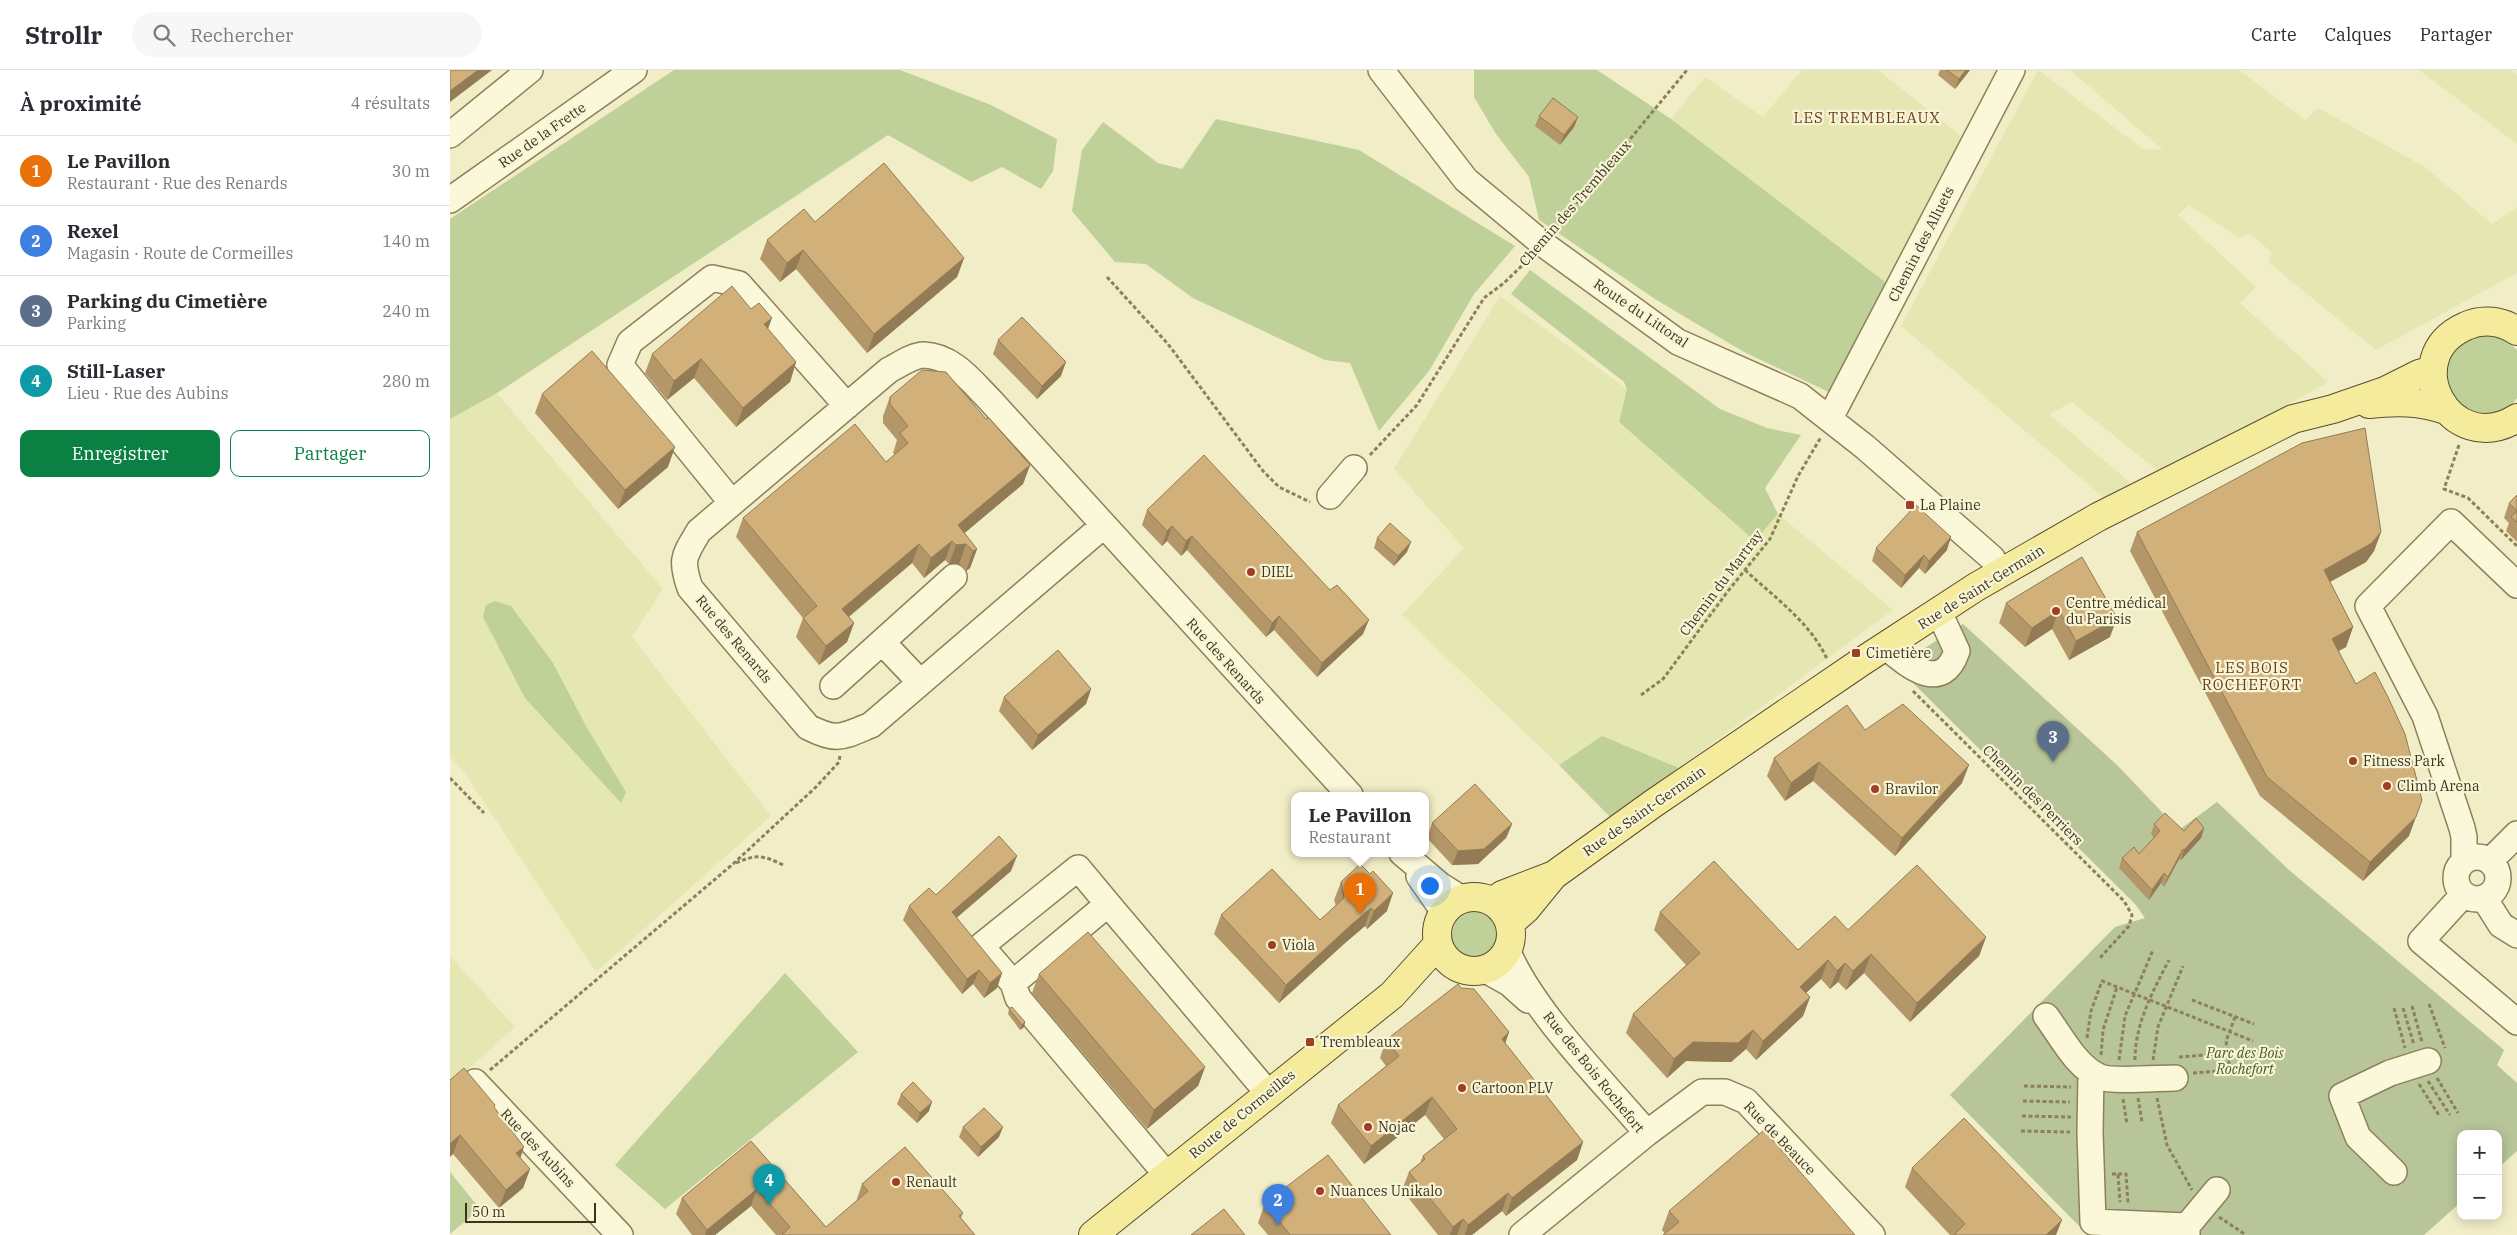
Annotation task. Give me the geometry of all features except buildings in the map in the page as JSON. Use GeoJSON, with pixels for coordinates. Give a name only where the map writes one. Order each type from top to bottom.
{"type":"FeatureCollection","features":[{"type":"Feature","properties":{"kind":"main road"},"geometry":{"type":"LineString","coordinates":[[2512,323],[2487,321],[2471,323],[2456,330],[2444,341],[2436,354],[2433,370],[2433,384],[2438,398],[2446,410],[2457,420],[2472,426],[2487,428],[2512,425]]}},
{"type":"Feature","properties":{"kind":"main road","name":"Rue de Saint-Germain"},"geometry":{"type":"LineString","coordinates":[[1493,902],[1502,895],[1554,875],[1654,803],[1939,612],[2001,572],[2098,517],[2293,419],[2333,409],[2385,391],[2419,374],[2433,370]]}},
{"type":"Feature","properties":{"kind":"main road","name":"Rue de Saint-Germain"},"geometry":{"type":"LineString","coordinates":[[2333,409],[2391,401],[2429,404],[2446,410]]}},
{"type":"Feature","properties":{"kind":"main road","name":"Rue de Saint-Germain"},"geometry":{"type":"LineString","coordinates":[[1510,923],[1526,909],[1554,875]]}},
{"type":"Feature","properties":{"kind":"main road"},"geometry":{"type":"LineString","coordinates":[[1473,897],[1493,902],[1503,911],[1510,923],[1510,940],[1507,950],[1501,958],[1484,969],[1464,969],[1455,965],[1445,956],[1438,944],[1439,922],[1453,905],[1473,897]]}},
{"type":"Feature","properties":{"kind":"main road","name":"Route de Cormeilles"},"geometry":{"type":"LineString","coordinates":[[1093,1235],[1166,1174],[1392,995],[1438,944]]}},
{"type":"Feature","properties":{"kind":"main road","name":"Route de Cormeilles"},"geometry":{"type":"LineString","coordinates":[[1392,995],[1455,965]]}},
{"type":"Feature","properties":{"kind":"street"},"geometry":{"type":"LineString","coordinates":[[450,135],[530,70]]}},
{"type":"Feature","properties":{"kind":"street","name":"Rue de la Frette"},"geometry":{"type":"LineString","coordinates":[[450,200],[634,70]]}},
{"type":"Feature","properties":{"kind":"street","name":"Route du Littoral"},"geometry":{"type":"LineString","coordinates":[[1380,70],[1466,180],[1543,244],[1678,342],[1800,396],[1830,418],[1992,558],[2001,572]]}},
{"type":"Feature","properties":{"kind":"street","name":"Chemin des Alluets"},"geometry":{"type":"LineString","coordinates":[[1830,418],[2006,72]]}},
{"type":"Feature","properties":{"kind":"street"},"geometry":{"type":"LineString","coordinates":[[732,503],[620,365],[630,342],[712,278],[739,284],[847,406]]}},
{"type":"Feature","properties":{"kind":"street","name":"Rue des Renards"},"geometry":{"type":"LineString","coordinates":[[1103,526],[871,725],[845,736],[827,737],[808,727],[690,588],[683,569],[685,555],[699,531],[889,370],[923,355],[942,358],[959,369],[990,400],[1347,792]]}},
{"type":"Feature","properties":{"kind":"street"},"geometry":{"type":"LineString","coordinates":[[1330,496],[1354,468]]}},
{"type":"Feature","properties":{"kind":"street"},"geometry":{"type":"LineString","coordinates":[[2464,860],[2462,828],[2425,716],[2368,606],[2451,522],[2517,585]]}},
{"type":"Feature","properties":{"kind":"street"},"geometry":{"type":"LineString","coordinates":[[833,686],[954,577]]}},
{"type":"Feature","properties":{"kind":"street"},"geometry":{"type":"LineString","coordinates":[[1886,647],[1910,666],[1926,674],[1933,674],[1949,666],[1957,651],[1939,612]]}},
{"type":"Feature","properties":{"kind":"street"},"geometry":{"type":"LineString","coordinates":[[882,642],[920,682]]}},
{"type":"Feature","properties":{"kind":"street"},"geometry":{"type":"LineString","coordinates":[[2490,861],[2517,834]]}},
{"type":"Feature","properties":{"kind":"street"},"geometry":{"type":"LineString","coordinates":[[2517,935],[2500,924],[2474,896],[2456,884],[2456,871],[2464,860],[2476,856],[2490,861],[2495,867],[2498,881],[2491,894],[2474,896],[2421,941],[2517,1022]]}},
{"type":"Feature","properties":{"kind":"street"},"geometry":{"type":"LineString","coordinates":[[1408,857],[1441,886],[1453,905]]}},
{"type":"Feature","properties":{"kind":"street"},"geometry":{"type":"LineString","coordinates":[[1166,1174],[1018,998],[1013,983],[981,946],[1078,868],[1268,1093]]}},
{"type":"Feature","properties":{"kind":"street"},"geometry":{"type":"LineString","coordinates":[[1013,983],[1108,904]]}},
{"type":"Feature","properties":{"kind":"street","name":"Rue des Bois Rochefort"},"geometry":{"type":"LineString","coordinates":[[1507,950],[1517,970],[1548,1018],[1647,1132],[1522,1235]]}},
{"type":"Feature","properties":{"kind":"street"},"geometry":{"type":"LineString","coordinates":[[1484,969],[1509,983],[1548,1018]]}},
{"type":"Feature","properties":{"kind":"street"},"geometry":{"type":"LineString","coordinates":[[2046,1016],[2122,1084],[2093,1222],[2129,1223],[2187,1230],[2211,1197]]}},
{"type":"Feature","properties":{"kind":"street"},"geometry":{"type":"LineString","coordinates":[[2394,1172],[2358,1137],[2342,1096],[2390,1074],[2428,1062]]}},
{"type":"Feature","properties":{"kind":"street","name":"Rue des Aubins"},"geometry":{"type":"LineString","coordinates":[[476,1082],[620,1235]]}},
{"type":"Feature","properties":{"kind":"street","name":"Rue de Beauce"},"geometry":{"type":"LineString","coordinates":[[1647,1132],[1702,1092],[1725,1092],[1746,1101],[1872,1235]]}},
{"type":"Feature","properties":{"kind":"path","name":"Chemin des Trembleaux"},"geometry":{"type":"LineString","coordinates":[[1354,468],[1382,444],[1417,405],[1484,298],[1504,284],[1543,244],[1687,70]]}},
{"type":"Feature","properties":{"kind":"path"},"geometry":{"type":"LineString","coordinates":[[1107,277],[1168,344],[1263,470],[1279,487],[1310,502],[1330,496]]}},
{"type":"Feature","properties":{"kind":"path","name":"Chemin du Martray"},"geometry":{"type":"LineString","coordinates":[[1641,695],[1667,674],[1744,570],[1770,539],[1798,476],[1830,418]]}},
{"type":"Feature","properties":{"kind":"path"},"geometry":{"type":"LineString","coordinates":[[2467,444],[2458,441],[2444,489],[2468,498],[2517,546]]}},
{"type":"Feature","properties":{"kind":"path"},"geometry":{"type":"LineString","coordinates":[[1744,570],[1803,624],[1820,645],[1827,660],[1830,684]]}},
{"type":"Feature","properties":{"kind":"path","name":"Chemin des Perriers"},"geometry":{"type":"LineString","coordinates":[[1908,686],[2124,901],[2132,915],[2129,926],[2099,959]]}},
{"type":"Feature","properties":{"kind":"path"},"geometry":{"type":"LineString","coordinates":[[476,1082],[733,864],[839,762],[845,736]]}},
{"type":"Feature","properties":{"kind":"path"},"geometry":{"type":"LineString","coordinates":[[450,778],[484,813]]}},
{"type":"Feature","properties":{"kind":"path"},"geometry":{"type":"LineString","coordinates":[[733,864],[751,856],[768,858],[783,865]]}},
{"type":"Feature","properties":{"kind":"path"},"geometry":{"type":"LineString","coordinates":[[2126,1124],[2118,1055],[2120,1040],[2125,1016],[2154,950]]}},
{"type":"Feature","properties":{"kind":"path"},"geometry":{"type":"LineString","coordinates":[[2122,1084],[2135,1052],[2139,1028],[2148,1000],[2168,960]]}},
{"type":"Feature","properties":{"kind":"path"},"geometry":{"type":"LineString","coordinates":[[2021,1131],[2122,1084],[2154,1041],[2165,1006],[2183,966]]}},
{"type":"Feature","properties":{"kind":"path"},"geometry":{"type":"LineString","coordinates":[[2142,1122],[2122,1084],[2091,1012],[2102,981],[2253,1041]]}},
{"type":"Feature","properties":{"kind":"path"},"geometry":{"type":"LineString","coordinates":[[2117,987],[2103,1030],[2122,1084],[2167,1145],[2182,1175],[2211,1197],[2246,1235]]}},
{"type":"Feature","properties":{"kind":"path"},"geometry":{"type":"LineString","coordinates":[[2192,1000],[2254,1024]]}},
{"type":"Feature","properties":{"kind":"path"},"geometry":{"type":"LineString","coordinates":[[2428,1062],[2446,1051],[2429,1004]]}},
{"type":"Feature","properties":{"kind":"path"},"geometry":{"type":"LineString","coordinates":[[2230,1071],[2226,1053],[2228,1032],[2235,1016]]}},
{"type":"Feature","properties":{"kind":"path"},"geometry":{"type":"LineString","coordinates":[[2022,1116],[2226,1053],[2256,1051]]}},
{"type":"Feature","properties":{"kind":"path"},"geometry":{"type":"LineString","coordinates":[[2023,1101],[2122,1084],[2262,1068]]}},
{"type":"Feature","properties":{"kind":"path"},"geometry":{"type":"LineString","coordinates":[[2024,1086],[2122,1084]]}},
{"type":"Feature","properties":{"kind":"path"},"geometry":{"type":"LineString","coordinates":[[2118,1174],[2126,1174],[2129,1223]]}},
{"type":"Feature","properties":{"kind":"green space"},"geometry":{"type":"Polygon","coordinates":[[[674,70],[900,70],[991,105],[1057,139],[1053,171],[1041,189],[1002,167],[971,182],[888,135],[497,393],[450,419],[450,219],[674,70]]]}},
{"type":"Feature","properties":{"kind":"green space"},"geometry":{"type":"Polygon","coordinates":[[[1474,70],[1597,70],[1671,119],[1893,288],[1831,393],[1744,352],[1655,299],[1539,220],[1529,177],[1496,134],[1474,97],[1474,70]]]}},
{"type":"Feature","properties":{"kind":"green space"},"geometry":{"type":"Polygon","coordinates":[[[1802,70],[1878,70],[1965,139],[1893,288],[1671,119],[1705,77],[1763,117],[1802,70]]]}},
{"type":"Feature","properties":{"kind":"green space"},"geometry":{"type":"Polygon","coordinates":[[[2038,70],[2143,149],[2163,150],[2070,70],[2239,70],[2305,120],[2318,108],[2425,167],[2492,224],[2517,207],[2517,273],[2376,350],[2268,262],[2272,253],[2250,233],[2240,238],[2189,205],[2178,215],[2256,287],[2240,303],[2328,382],[2163,475],[2072,402],[2049,414],[2132,484],[2109,502],[1901,326],[2038,70]]]}},
{"type":"Feature","properties":{"kind":"green space"},"geometry":{"type":"Polygon","coordinates":[[[2419,70],[2511,70],[2517,75],[2517,144],[2419,70]]]}},
{"type":"Feature","properties":{"kind":"green space"},"geometry":{"type":"Polygon","coordinates":[[[1216,119],[1359,150],[1515,246],[1474,294],[1429,371],[1379,431],[1350,363],[1325,360],[1193,298],[1146,264],[1115,262],[1072,211],[1082,150],[1103,122],[1158,163],[1182,169],[1216,119]]]}},
{"type":"Feature","properties":{"kind":"green space"},"geometry":{"type":"Polygon","coordinates":[[[1530,270],[1720,409],[1767,428],[1801,435],[1765,488],[1778,514],[1755,541],[1619,422],[1627,389],[1624,382],[1511,294],[1530,270]]]}},
{"type":"Feature","properties":{"kind":"green space"},"geometry":{"type":"Polygon","coordinates":[[[1500,296],[1627,389],[1619,422],[1755,541],[1778,514],[1893,610],[1679,768],[1602,736],[1559,765],[1402,615],[1464,548],[1394,469],[1500,296]]]}},
{"type":"Feature","properties":{"kind":"green space"},"geometry":{"type":"Polygon","coordinates":[[[2483,334],[2502,339],[2517,350],[2517,398],[2505,410],[2491,415],[2476,414],[2463,408],[2452,397],[2446,384],[2445,369],[2457,346],[2466,339],[2483,334]]]}},
{"type":"Feature","properties":{"kind":"green space"},"geometry":{"type":"Polygon","coordinates":[[[497,393],[663,589],[632,637],[771,816],[596,972],[466,775],[450,757],[450,419],[497,393]]]}},
{"type":"Feature","properties":{"kind":"green space"},"geometry":{"type":"Polygon","coordinates":[[[495,601],[511,606],[553,663],[586,726],[626,792],[621,803],[525,698],[483,617],[486,605],[495,601]]]}},
{"type":"Feature","properties":{"kind":"green space","name":"Parc des Bois Rochefort"},"geometry":{"type":"Polygon","coordinates":[[[1963,624],[2117,765],[2179,830],[2217,802],[2289,870],[2504,1050],[2497,1065],[2517,1083],[2517,1151],[2502,1164],[2502,1130],[2457,1130],[2457,1206],[2424,1235],[2088,1235],[1950,1095],[2115,927],[2145,918],[2136,905],[1896,666],[1963,624]]]}},
{"type":"Feature","properties":{"kind":"green space"},"geometry":{"type":"Polygon","coordinates":[[[1602,736],[1679,768],[1611,818],[1559,765],[1602,736]]]}},
{"type":"Feature","properties":{"kind":"green space"},"geometry":{"type":"Polygon","coordinates":[[[1474,907],[1488,911],[1496,919],[1500,933],[1496,947],[1488,955],[1474,959],[1460,955],[1452,947],[1448,933],[1452,919],[1460,911],[1474,907]]]}},
{"type":"Feature","properties":{"kind":"green space"},"geometry":{"type":"Polygon","coordinates":[[[450,956],[515,1027],[452,1084],[450,1083],[450,956]]]}},
{"type":"Feature","properties":{"kind":"green space"},"geometry":{"type":"Polygon","coordinates":[[[785,973],[858,1052],[665,1209],[615,1165],[785,973]]]}},
{"type":"Feature","properties":{"kind":"green space"},"geometry":{"type":"Polygon","coordinates":[[[450,1172],[480,1209],[450,1234],[450,1172]]]}},
{"type":"Feature","properties":{"kind":"place","name":"La Plaine"},"geometry":{"type":"Point","coordinates":[1910,505]}},
{"type":"Feature","properties":{"kind":"place","name":"DIEL"},"geometry":{"type":"Point","coordinates":[1251,572]}},
{"type":"Feature","properties":{"kind":"place","name":"Centre médical du Parisis"},"geometry":{"type":"Point","coordinates":[2056,611]}},
{"type":"Feature","properties":{"kind":"place","name":"Cimetière"},"geometry":{"type":"Point","coordinates":[1856,653]}},
{"type":"Feature","properties":{"kind":"place","name":"Fitness Park"},"geometry":{"type":"Point","coordinates":[2353,761]}},
{"type":"Feature","properties":{"kind":"place","name":"Parking du Cimetière"},"geometry":{"type":"Point","coordinates":[2053,762]}},
{"type":"Feature","properties":{"kind":"place","name":"Climb Arena"},"geometry":{"type":"Point","coordinates":[2387,786]}},
{"type":"Feature","properties":{"kind":"place","name":"Bravilor"},"geometry":{"type":"Point","coordinates":[1875,789]}},
{"type":"Feature","properties":{"kind":"place","name":"Le Pavillon"},"geometry":{"type":"Point","coordinates":[1360,914]}},
{"type":"Feature","properties":{"kind":"place","name":"Viola"},"geometry":{"type":"Point","coordinates":[1272,945]}},
{"type":"Feature","properties":{"kind":"place","name":"Trembleaux"},"geometry":{"type":"Point","coordinates":[1310,1042]}},
{"type":"Feature","properties":{"kind":"place","name":"Cartoon PLV"},"geometry":{"type":"Point","coordinates":[1462,1088]}},
{"type":"Feature","properties":{"kind":"place","name":"Nojac"},"geometry":{"type":"Point","coordinates":[1368,1127]}},
{"type":"Feature","properties":{"kind":"place","name":"Renault"},"geometry":{"type":"Point","coordinates":[896,1182]}},
{"type":"Feature","properties":{"kind":"place","name":"Nuances Unikalo"},"geometry":{"type":"Point","coordinates":[1320,1191]}},
{"type":"Feature","properties":{"kind":"place","name":"Still-Laser"},"geometry":{"type":"Point","coordinates":[769,1205]}},
{"type":"Feature","properties":{"kind":"place","name":"Rexel"},"geometry":{"type":"Point","coordinates":[1278,1225]}},
{"type":"Feature","properties":{"kind":"district","name":"LES TREMBLEAUX"},"geometry":{"type":"Point","coordinates":[1867,118]}},
{"type":"Feature","properties":{"kind":"district","name":"LES BOIS ROCHEFORT"},"geometry":{"type":"Point","coordinates":[2252,676]}}]}
